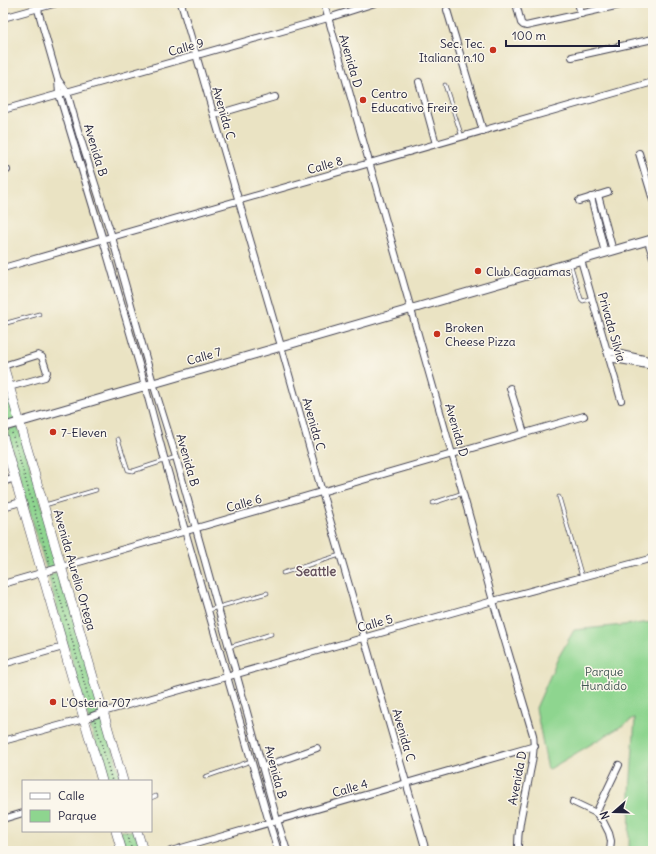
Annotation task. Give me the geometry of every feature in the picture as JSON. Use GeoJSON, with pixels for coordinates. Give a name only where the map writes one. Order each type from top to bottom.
{"type":"FeatureCollection","features":[{"type":"Feature","properties":{"kind":"main road","name":"Avenida Aurelio Ortega"},"geometry":{"type":"LineString","coordinates":[[3,366],[123,780]]}},
{"type":"Feature","properties":{"kind":"main road"},"geometry":{"type":"LineString","coordinates":[[3,437],[102,780]]}},
{"type":"Feature","properties":{"kind":"main road"},"geometry":{"type":"LineString","coordinates":[[116,832],[122,851]]}},
{"type":"Feature","properties":{"kind":"main road"},"geometry":{"type":"LineString","coordinates":[[137,832],[143,851]]}},
{"type":"Feature","properties":{"kind":"street"},"geometry":{"type":"LineString","coordinates":[[3,18],[36,6],[57,3]]}},
{"type":"Feature","properties":{"kind":"street","name":"Avenida C"},"geometry":{"type":"LineString","coordinates":[[181,3],[426,851]]}},
{"type":"Feature","properties":{"kind":"street","name":"Avenida D"},"geometry":{"type":"LineString","coordinates":[[324,3],[327,19],[370,163],[493,601],[533,735],[535,746],[520,821],[518,851]]}},
{"type":"Feature","properties":{"kind":"street","name":"Calle 9"},"geometry":{"type":"LineString","coordinates":[[3,110],[327,19],[375,3]]}},
{"type":"Feature","properties":{"kind":"street"},"geometry":{"type":"LineString","coordinates":[[516,3],[521,23],[526,26],[629,3]]}},
{"type":"Feature","properties":{"kind":"street"},"geometry":{"type":"LineString","coordinates":[[578,3],[581,14]]}},
{"type":"Feature","properties":{"kind":"street","name":"Avenida B"},"geometry":{"type":"LineString","coordinates":[[36,6],[58,80],[59,94],[103,240],[185,532],[278,851]]}},
{"type":"Feature","properties":{"kind":"street"},"geometry":{"type":"LineString","coordinates":[[447,10],[484,131]]}},
{"type":"Feature","properties":{"kind":"street"},"geometry":{"type":"LineString","coordinates":[[572,56],[653,39]]}},
{"type":"Feature","properties":{"kind":"street","name":"Avenida B"},"geometry":{"type":"LineString","coordinates":[[58,80],[67,92],[112,237],[153,383],[176,457],[277,820],[287,851]]}},
{"type":"Feature","properties":{"kind":"street"},"geometry":{"type":"LineString","coordinates":[[418,82],[436,144]]}},
{"type":"Feature","properties":{"kind":"street","name":"Calle 8"},"geometry":{"type":"LineString","coordinates":[[3,268],[653,82]]}},
{"type":"Feature","properties":{"kind":"street"},"geometry":{"type":"LineString","coordinates":[[214,115],[275,97]]}},
{"type":"Feature","properties":{"kind":"street"},"geometry":{"type":"LineString","coordinates":[[73,139],[80,137]]}},
{"type":"Feature","properties":{"kind":"street"},"geometry":{"type":"LineString","coordinates":[[639,154],[653,200]]}},
{"type":"Feature","properties":{"kind":"street"},"geometry":{"type":"LineString","coordinates":[[579,201],[608,192]]}},
{"type":"Feature","properties":{"kind":"street"},"geometry":{"type":"LineString","coordinates":[[594,196],[609,252]]}},
{"type":"Feature","properties":{"kind":"street"},"geometry":{"type":"LineString","coordinates":[[650,240],[653,257]]}},
{"type":"Feature","properties":{"kind":"street","name":"Calle 7"},"geometry":{"type":"LineString","coordinates":[[7,426],[650,240]]}},
{"type":"Feature","properties":{"kind":"street","name":"Privada Silvia"},"geometry":{"type":"LineString","coordinates":[[582,260],[621,400]]}},
{"type":"Feature","properties":{"kind":"street"},"geometry":{"type":"LineString","coordinates":[[120,300],[129,298]]}},
{"type":"Feature","properties":{"kind":"street"},"geometry":{"type":"LineString","coordinates":[[607,351],[653,361]]}},
{"type":"Feature","properties":{"kind":"street"},"geometry":{"type":"LineString","coordinates":[[3,366],[40,356],[42,357],[47,372],[45,377],[10,387]]}},
{"type":"Feature","properties":{"kind":"street"},"geometry":{"type":"LineString","coordinates":[[609,358],[653,366]]}},
{"type":"Feature","properties":{"kind":"street"},"geometry":{"type":"LineString","coordinates":[[510,388],[524,433]]}},
{"type":"Feature","properties":{"kind":"street","name":"Calle 6"},"geometry":{"type":"LineString","coordinates":[[3,584],[584,416]]}},
{"type":"Feature","properties":{"kind":"street"},"geometry":{"type":"LineString","coordinates":[[3,482],[15,478]]}},
{"type":"Feature","properties":{"kind":"street"},"geometry":{"type":"LineString","coordinates":[[3,507],[22,502]]}},
{"type":"Feature","properties":{"kind":"street","name":"Calle 5"},"geometry":{"type":"LineString","coordinates":[[3,741],[493,601],[653,558]]}},
{"type":"Feature","properties":{"kind":"street"},"geometry":{"type":"LineString","coordinates":[[3,664],[63,647]]}},
{"type":"Feature","properties":{"kind":"street"},"geometry":{"type":"LineString","coordinates":[[244,733],[253,731]]}},
{"type":"Feature","properties":{"kind":"street","name":"Calle 4"},"geometry":{"type":"LineString","coordinates":[[171,851],[535,746]]}},
{"type":"Feature","properties":{"kind":"street"},"geometry":{"type":"LineString","coordinates":[[263,767],[317,748]]}},
{"type":"Feature","properties":{"kind":"street"},"geometry":{"type":"LineString","coordinates":[[596,813],[619,765]]}},
{"type":"Feature","properties":{"kind":"street"},"geometry":{"type":"LineString","coordinates":[[573,802],[596,813],[603,822],[609,833],[611,841],[610,851]]}},
{"type":"Feature","properties":{"kind":"street"},"geometry":{"type":"LineString","coordinates":[[3,819],[22,813]]}},
{"type":"Feature","properties":{"kind":"lane"},"geometry":{"type":"LineString","coordinates":[[445,85],[462,137]]}},
{"type":"Feature","properties":{"kind":"lane"},"geometry":{"type":"LineString","coordinates":[[570,263],[581,299],[583,301],[592,298]]}},
{"type":"Feature","properties":{"kind":"lane"},"geometry":{"type":"LineString","coordinates":[[3,324],[38,314]]}},
{"type":"Feature","properties":{"kind":"lane"},"geometry":{"type":"LineString","coordinates":[[118,440],[128,470],[133,471],[176,457]]}},
{"type":"Feature","properties":{"kind":"lane"},"geometry":{"type":"LineString","coordinates":[[43,505],[96,490]]}},
{"type":"Feature","properties":{"kind":"lane"},"geometry":{"type":"LineString","coordinates":[[433,503],[463,493]]}},
{"type":"Feature","properties":{"kind":"lane"},"geometry":{"type":"LineString","coordinates":[[559,496],[582,577]]}},
{"type":"Feature","properties":{"kind":"lane"},"geometry":{"type":"LineString","coordinates":[[283,573],[340,555]]}},
{"type":"Feature","properties":{"kind":"lane"},"geometry":{"type":"LineString","coordinates":[[208,610],[267,594]]}},
{"type":"Feature","properties":{"kind":"lane"},"geometry":{"type":"LineString","coordinates":[[229,647],[271,634]]}},
{"type":"Feature","properties":{"kind":"lane"},"geometry":{"type":"LineString","coordinates":[[205,776],[251,761]]}},
{"type":"Feature","properties":{"kind":"lane"},"geometry":{"type":"LineString","coordinates":[[152,798],[156,796]]}},
{"type":"Feature","properties":{"kind":"path"},"geometry":{"type":"LineString","coordinates":[[3,400],[7,426],[52,570],[112,780]]}},
{"type":"Feature","properties":{"kind":"path"},"geometry":{"type":"LineString","coordinates":[[126,832],[132,851]]}},
{"type":"Feature","properties":{"kind":"green space"},"geometry":{"type":"Polygon","coordinates":[[[3,367],[19,421],[8,426],[3,423],[3,367]]]}},
{"type":"Feature","properties":{"kind":"green space"},"geometry":{"type":"Polygon","coordinates":[[[18,426],[60,564],[53,569],[46,568],[8,435],[9,429],[18,426]]]}},
{"type":"Feature","properties":{"kind":"green space"},"geometry":{"type":"Polygon","coordinates":[[[57,572],[63,573],[122,780],[106,780],[49,579],[50,576],[57,572]]]}},
{"type":"Feature","properties":{"kind":"green space","name":"Parque Hundido"},"geometry":{"type":"Polygon","coordinates":[[[653,622],[653,851],[629,851],[630,792],[635,718],[548,770],[536,708],[558,658],[574,630],[653,622]]]}},
{"type":"Feature","properties":{"kind":"green space"},"geometry":{"type":"Polygon","coordinates":[[[120,832],[136,832],[142,851],[126,851],[120,832]]]}},
{"type":"Feature","properties":{"kind":"place","name":"Sec. Tec. Italiana n.10"},"geometry":{"type":"Point","coordinates":[493,50]}},
{"type":"Feature","properties":{"kind":"place","name":"Centro Educativo Freire"},"geometry":{"type":"Point","coordinates":[363,100]}},
{"type":"Feature","properties":{"kind":"place","name":"Club Caguamas"},"geometry":{"type":"Point","coordinates":[478,271]}},
{"type":"Feature","properties":{"kind":"place","name":"Broken Cheese Pizza"},"geometry":{"type":"Point","coordinates":[437,334]}},
{"type":"Feature","properties":{"kind":"place","name":"7-Eleven"},"geometry":{"type":"Point","coordinates":[53,432]}},
{"type":"Feature","properties":{"kind":"place","name":"L'Osteria 707"},"geometry":{"type":"Point","coordinates":[53,702]}},
{"type":"Feature","properties":{"kind":"district","name":"Seattle"},"geometry":{"type":"Point","coordinates":[316,571]}}]}
